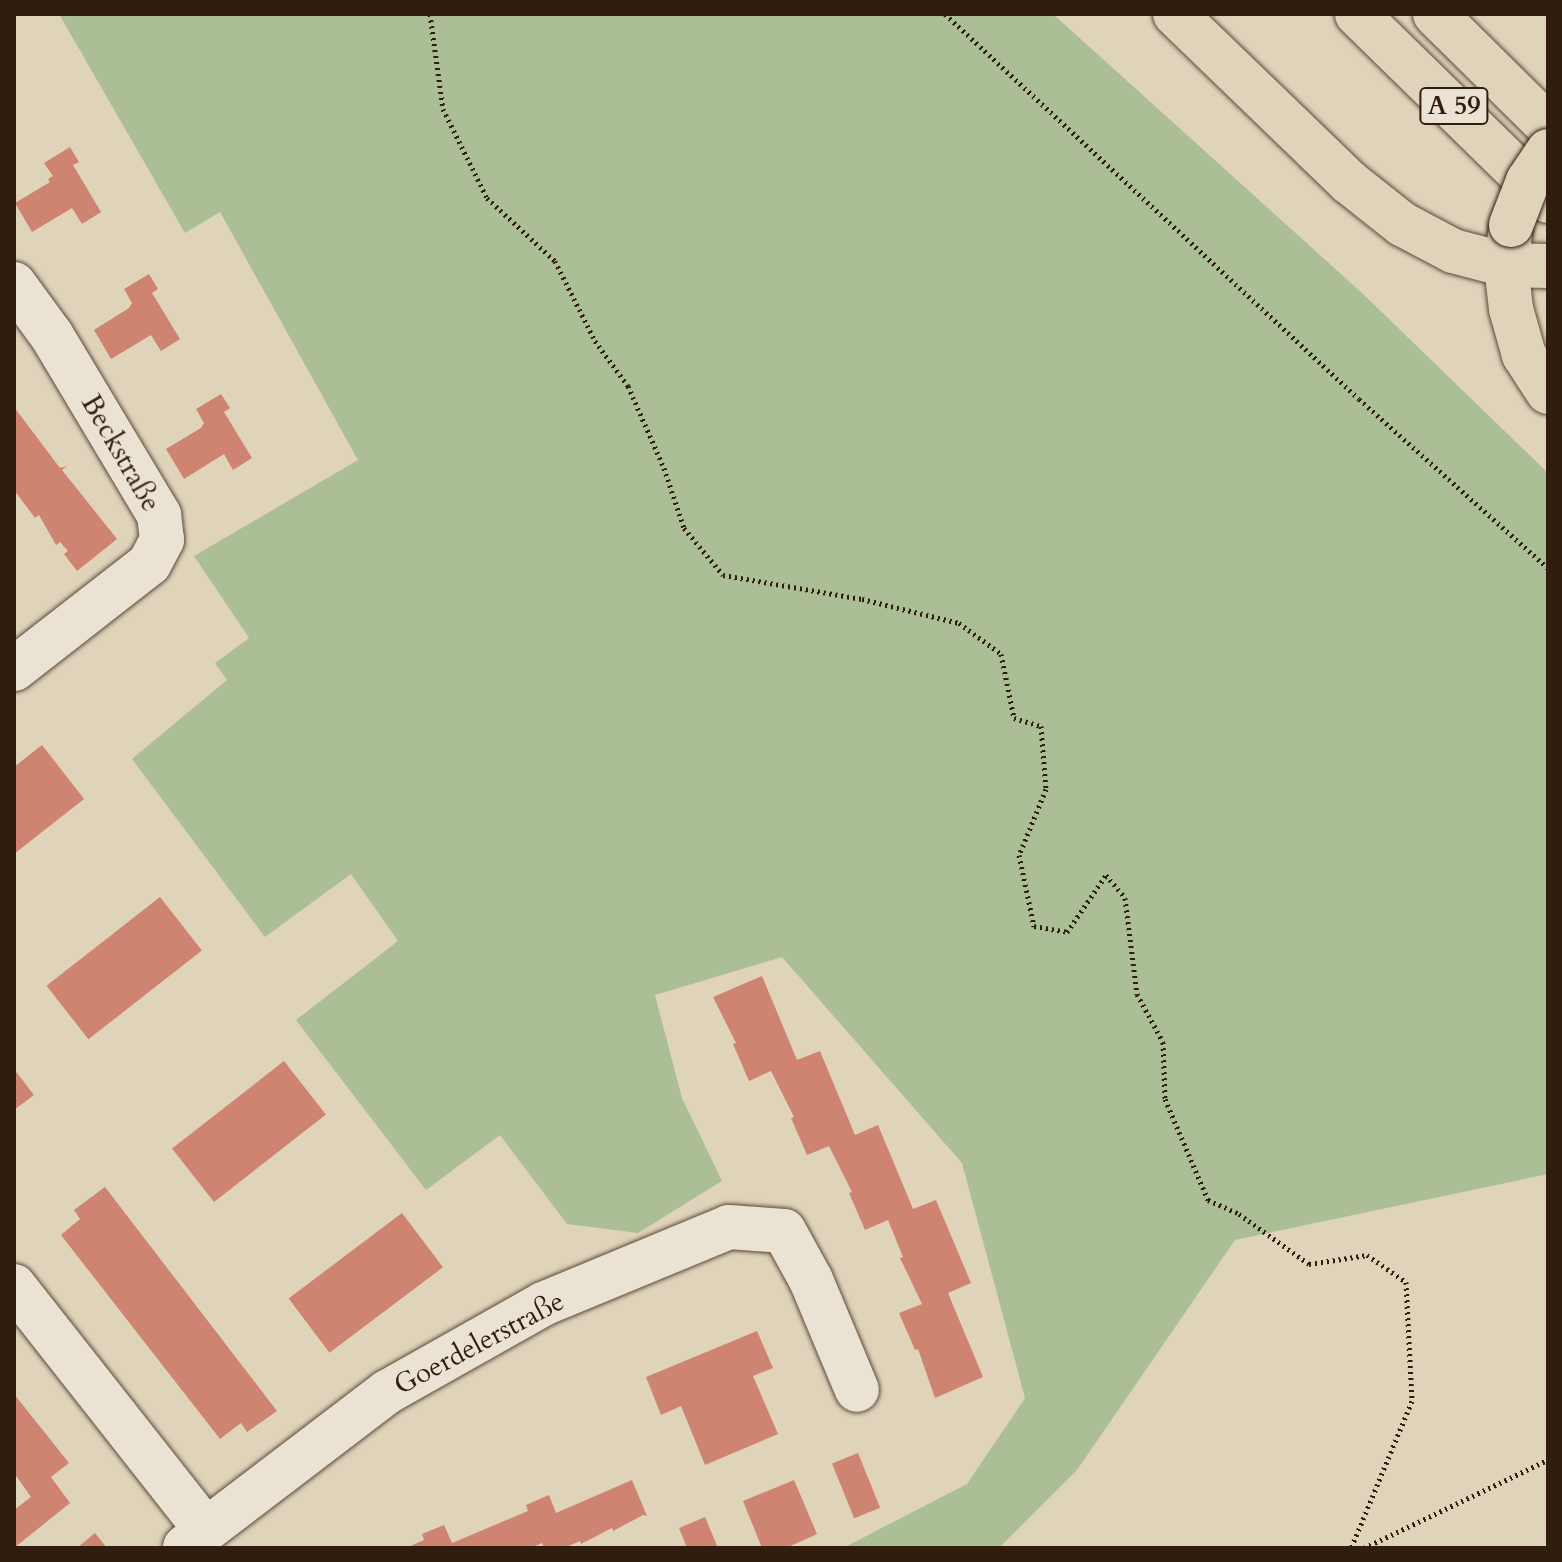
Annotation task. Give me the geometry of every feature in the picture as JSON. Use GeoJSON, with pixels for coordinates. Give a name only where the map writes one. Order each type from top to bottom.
{"type":"FeatureCollection","features":[{"type":"Feature","properties":{"kind":"highway"},"geometry":{"type":"LineString","coordinates":[[1175,14],[1349,182],[1402,224],[1453,251],[1522,252]]}},
{"type":"Feature","properties":{"kind":"highway","name":"A 59"},"geometry":{"type":"LineString","coordinates":[[1357,14],[1548,201]]}},
{"type":"Feature","properties":{"kind":"highway","name":"A 59"},"geometry":{"type":"LineString","coordinates":[[1435,14],[1548,126]]}},
{"type":"Feature","properties":{"kind":"highway"},"geometry":{"type":"LineString","coordinates":[[1548,151],[1528,181],[1522,252],[1511,309],[1524,355],[1548,392]]}},
{"type":"Feature","properties":{"kind":"street","name":"Beckstraße"},"geometry":{"type":"LineString","coordinates":[[14,284],[52,336],[159,515],[162,540],[149,564],[14,669]]}},
{"type":"Feature","properties":{"kind":"street","name":"Goerdelerstraße"},"geometry":{"type":"LineString","coordinates":[[14,1286],[195,1539],[387,1392],[543,1304],[729,1227],[784,1231],[811,1280],[857,1390]]}},
{"type":"Feature","properties":{"kind":"path"},"geometry":{"type":"LineString","coordinates":[[430,14],[443,109],[449,122],[487,198],[555,261],[595,341],[628,386],[664,468],[684,528],[723,575],[862,599],[959,623],[1001,654],[1014,718],[1041,726],[1046,789],[1019,855],[1034,926],[1067,932],[1106,875],[1125,898],[1137,994],[1163,1042],[1165,1099],[1208,1200],[1239,1214],[1309,1264],[1367,1255],[1406,1282],[1412,1401],[1351,1548]]}},
{"type":"Feature","properties":{"kind":"path"},"geometry":{"type":"LineString","coordinates":[[945,14],[1359,399],[1548,568]]}},
{"type":"Feature","properties":{"kind":"path"},"geometry":{"type":"LineString","coordinates":[[1364,1548],[1548,1460]]}},
{"type":"Feature","properties":{"kind":"green space"},"geometry":{"type":"Polygon","coordinates":[[[59,14],[1053,14],[1362,293],[1548,473],[1548,1174],[1235,1240],[1077,1470],[999,1548],[843,1548],[967,1484],[1025,1398],[962,1163],[782,957],[655,995],[682,1098],[722,1181],[638,1233],[567,1224],[500,1135],[426,1190],[296,1020],[398,941],[351,874],[265,937],[132,759],[227,680],[215,663],[249,638],[194,556],[358,460],[220,212],[185,233],[59,14]]]}},
{"type":"Feature","properties":{"kind":"building"},"geometry":{"type":"Polygon","coordinates":[[[70,147],[79,162],[73,165],[101,212],[82,224],[72,208],[32,232],[15,203],[50,182],[48,179],[53,176],[44,163],[70,147]]]}},
{"type":"Feature","properties":{"kind":"building"},"geometry":{"type":"Polygon","coordinates":[[[149,274],[158,289],[152,293],[180,339],[161,351],[151,335],[111,359],[94,330],[129,308],[132,303],[124,289],[149,274]]]}},
{"type":"Feature","properties":{"kind":"building"},"geometry":{"type":"Polygon","coordinates":[[[221,394],[230,408],[224,412],[252,458],[233,470],[224,454],[184,479],[166,449],[201,428],[204,423],[196,409],[221,394]]]}},
{"type":"Feature","properties":{"kind":"building"},"geometry":{"type":"Polygon","coordinates":[[[14,407],[60,468],[67,466],[62,470],[117,539],[77,571],[64,554],[68,551],[60,542],[56,545],[39,515],[35,518],[14,490],[14,407]]]}},
{"type":"Feature","properties":{"kind":"building"},"geometry":{"type":"Polygon","coordinates":[[[42,745],[84,799],[14,854],[14,767],[42,745]]]}},
{"type":"Feature","properties":{"kind":"building"},"geometry":{"type":"Polygon","coordinates":[[[160,897],[202,951],[88,1039],[47,986],[160,897]]]}},
{"type":"Feature","properties":{"kind":"building"},"geometry":{"type":"Polygon","coordinates":[[[762,976],[797,1060],[820,1051],[855,1135],[878,1125],[913,1209],[936,1200],[971,1283],[948,1293],[983,1377],[935,1398],[918,1349],[915,1350],[899,1313],[922,1304],[900,1258],[903,1257],[888,1220],[865,1230],[849,1193],[852,1192],[829,1146],[807,1155],[791,1118],[794,1117],[771,1071],[749,1081],[733,1044],[736,1043],[713,997],[762,976]]]}},
{"type":"Feature","properties":{"kind":"building"},"geometry":{"type":"Polygon","coordinates":[[[284,1061],[326,1115],[214,1202],[172,1148],[284,1061]]]}},
{"type":"Feature","properties":{"kind":"building"},"geometry":{"type":"Polygon","coordinates":[[[14,1069],[34,1095],[14,1110],[14,1069]]]}},
{"type":"Feature","properties":{"kind":"building"},"geometry":{"type":"Polygon","coordinates":[[[105,1187],[277,1411],[247,1432],[241,1423],[220,1439],[61,1235],[80,1219],[74,1210],[105,1187]]]}},
{"type":"Feature","properties":{"kind":"building"},"geometry":{"type":"Polygon","coordinates":[[[402,1213],[443,1267],[330,1353],[289,1298],[402,1213]]]}},
{"type":"Feature","properties":{"kind":"building"},"geometry":{"type":"Polygon","coordinates":[[[757,1331],[773,1368],[753,1376],[778,1434],[705,1465],[681,1406],[661,1415],[646,1377],[757,1331]]]}},
{"type":"Feature","properties":{"kind":"building"},"geometry":{"type":"Polygon","coordinates":[[[14,1394],[69,1463],[51,1477],[70,1503],[14,1548],[14,1510],[31,1497],[14,1473],[14,1394]]]}},
{"type":"Feature","properties":{"kind":"building"},"geometry":{"type":"Polygon","coordinates":[[[858,1453],[880,1508],[854,1518],[832,1463],[858,1453]]]}},
{"type":"Feature","properties":{"kind":"building"},"geometry":{"type":"Polygon","coordinates":[[[632,1480],[647,1516],[643,1515],[613,1531],[612,1528],[581,1544],[580,1541],[564,1548],[544,1548],[542,1543],[531,1548],[406,1548],[424,1540],[422,1534],[444,1525],[452,1543],[528,1511],[526,1505],[549,1495],[556,1513],[632,1480]]]}},
{"type":"Feature","properties":{"kind":"building"},"geometry":{"type":"Polygon","coordinates":[[[794,1480],[817,1534],[786,1548],[762,1548],[743,1501],[794,1480]]]}},
{"type":"Feature","properties":{"kind":"building"},"geometry":{"type":"Polygon","coordinates":[[[705,1517],[718,1548],[687,1548],[679,1528],[705,1517]]]}},
{"type":"Feature","properties":{"kind":"building"},"geometry":{"type":"Polygon","coordinates":[[[95,1533],[107,1548],[77,1548],[95,1533]]]}}]}
